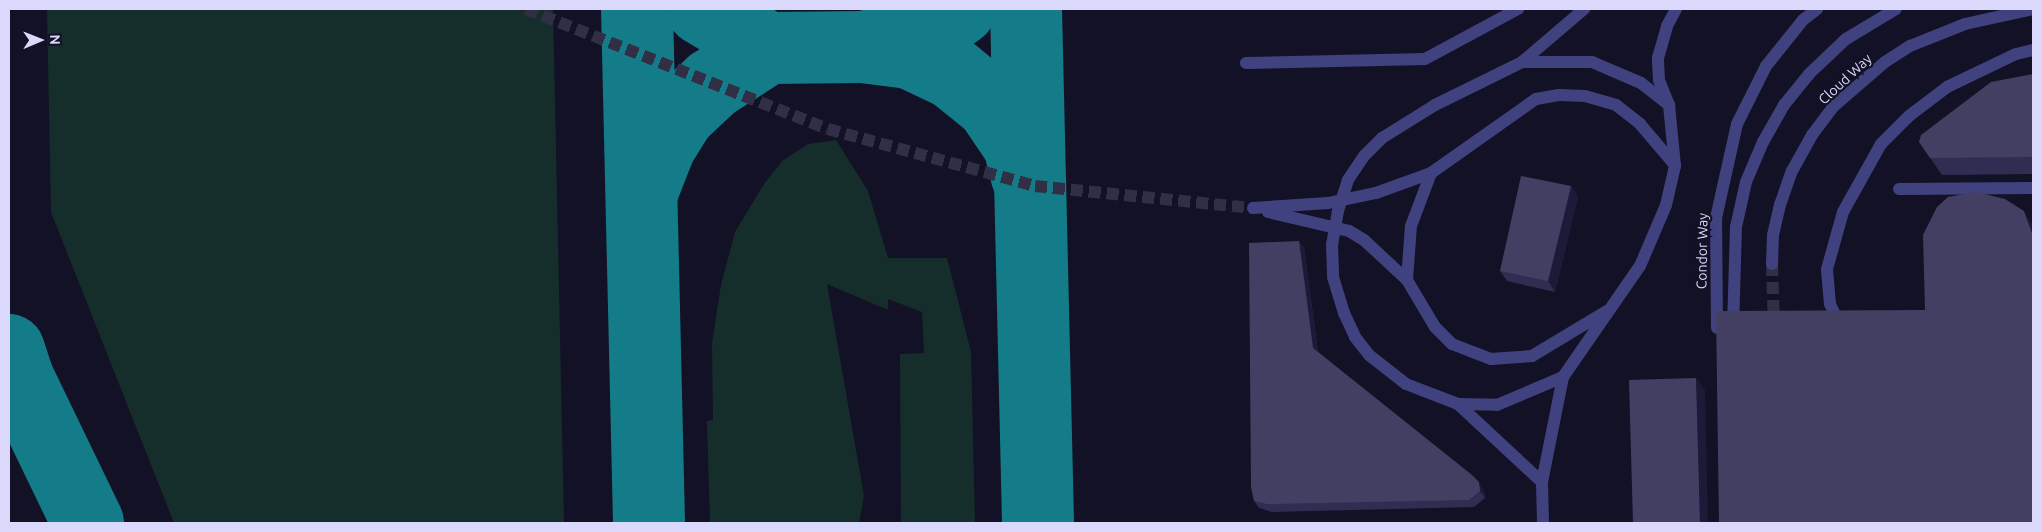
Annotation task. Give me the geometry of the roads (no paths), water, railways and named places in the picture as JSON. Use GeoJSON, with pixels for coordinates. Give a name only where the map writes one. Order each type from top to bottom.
{"type":"FeatureCollection","features":[{"type":"Feature","properties":{"kind":"street"},"geometry":{"type":"LineString","coordinates":[[1246,64],[1425,59],[1518,9]]}},
{"type":"Feature","properties":{"kind":"street"},"geometry":{"type":"LineString","coordinates":[[1563,378],[1497,405],[1458,404],[1406,384],[1369,355],[1356,337],[1344,313],[1334,277],[1332,244],[1338,212],[1348,180],[1364,156],[1382,138],[1435,105],[1522,62],[1584,9]]}},
{"type":"Feature","properties":{"kind":"street"},"geometry":{"type":"LineString","coordinates":[[1543,523],[1542,482],[1563,378],[1614,307],[1640,266],[1666,205],[1675,166],[1668,105],[1659,80],[1658,58],[1667,26],[1676,9]]}},
{"type":"Feature","properties":{"kind":"street","name":"Condor Way"},"geometry":{"type":"LineString","coordinates":[[1717,342],[1716,218],[1724,174],[1737,124],[1766,66],[1803,20],[1817,9]]}},
{"type":"Feature","properties":{"kind":"street"},"geometry":{"type":"LineString","coordinates":[[1734,342],[1736,227],[1746,182],[1763,142],[1784,105],[1809,74],[1846,39],[1896,9]]}},
{"type":"Feature","properties":{"kind":"street","name":"Cloud Way"},"geometry":{"type":"LineString","coordinates":[[1772,264],[1773,235],[1789,180],[1812,136],[1834,106],[1878,68],[1910,46],[1966,24],[2033,9]]}},
{"type":"Feature","properties":{"kind":"street"},"geometry":{"type":"LineString","coordinates":[[1846,337],[1830,304],[1827,270],[1843,212],[1882,144],[1909,116],[1946,88],[2016,54],[2033,50]]}},
{"type":"Feature","properties":{"kind":"street"},"geometry":{"type":"LineString","coordinates":[[1522,62],[1592,62],[1641,83],[1668,105]]}},
{"type":"Feature","properties":{"kind":"street"},"geometry":{"type":"LineString","coordinates":[[1614,307],[1532,356],[1491,360],[1452,344],[1435,327],[1407,280],[1383,255],[1349,231],[1253,208],[1363,197],[1431,173],[1502,120],[1536,99],[1559,95],[1585,96],[1616,106],[1640,124],[1675,166]]}},
{"type":"Feature","properties":{"kind":"street"},"geometry":{"type":"LineString","coordinates":[[1407,280],[1411,226],[1431,173]]}},
{"type":"Feature","properties":{"kind":"street"},"geometry":{"type":"LineString","coordinates":[[1899,189],[2033,188]]}},
{"type":"Feature","properties":{"kind":"street"},"geometry":{"type":"LineString","coordinates":[[1458,404],[1542,482]]}},
{"type":"Feature","properties":{"kind":"tunnel"},"geometry":{"type":"LineString","coordinates":[[526,9],[828,129],[1035,186],[1253,208]]}},
{"type":"Feature","properties":{"kind":"tunnel"},"geometry":{"type":"LineString","coordinates":[[1772,264],[1774,326]]}}]}
